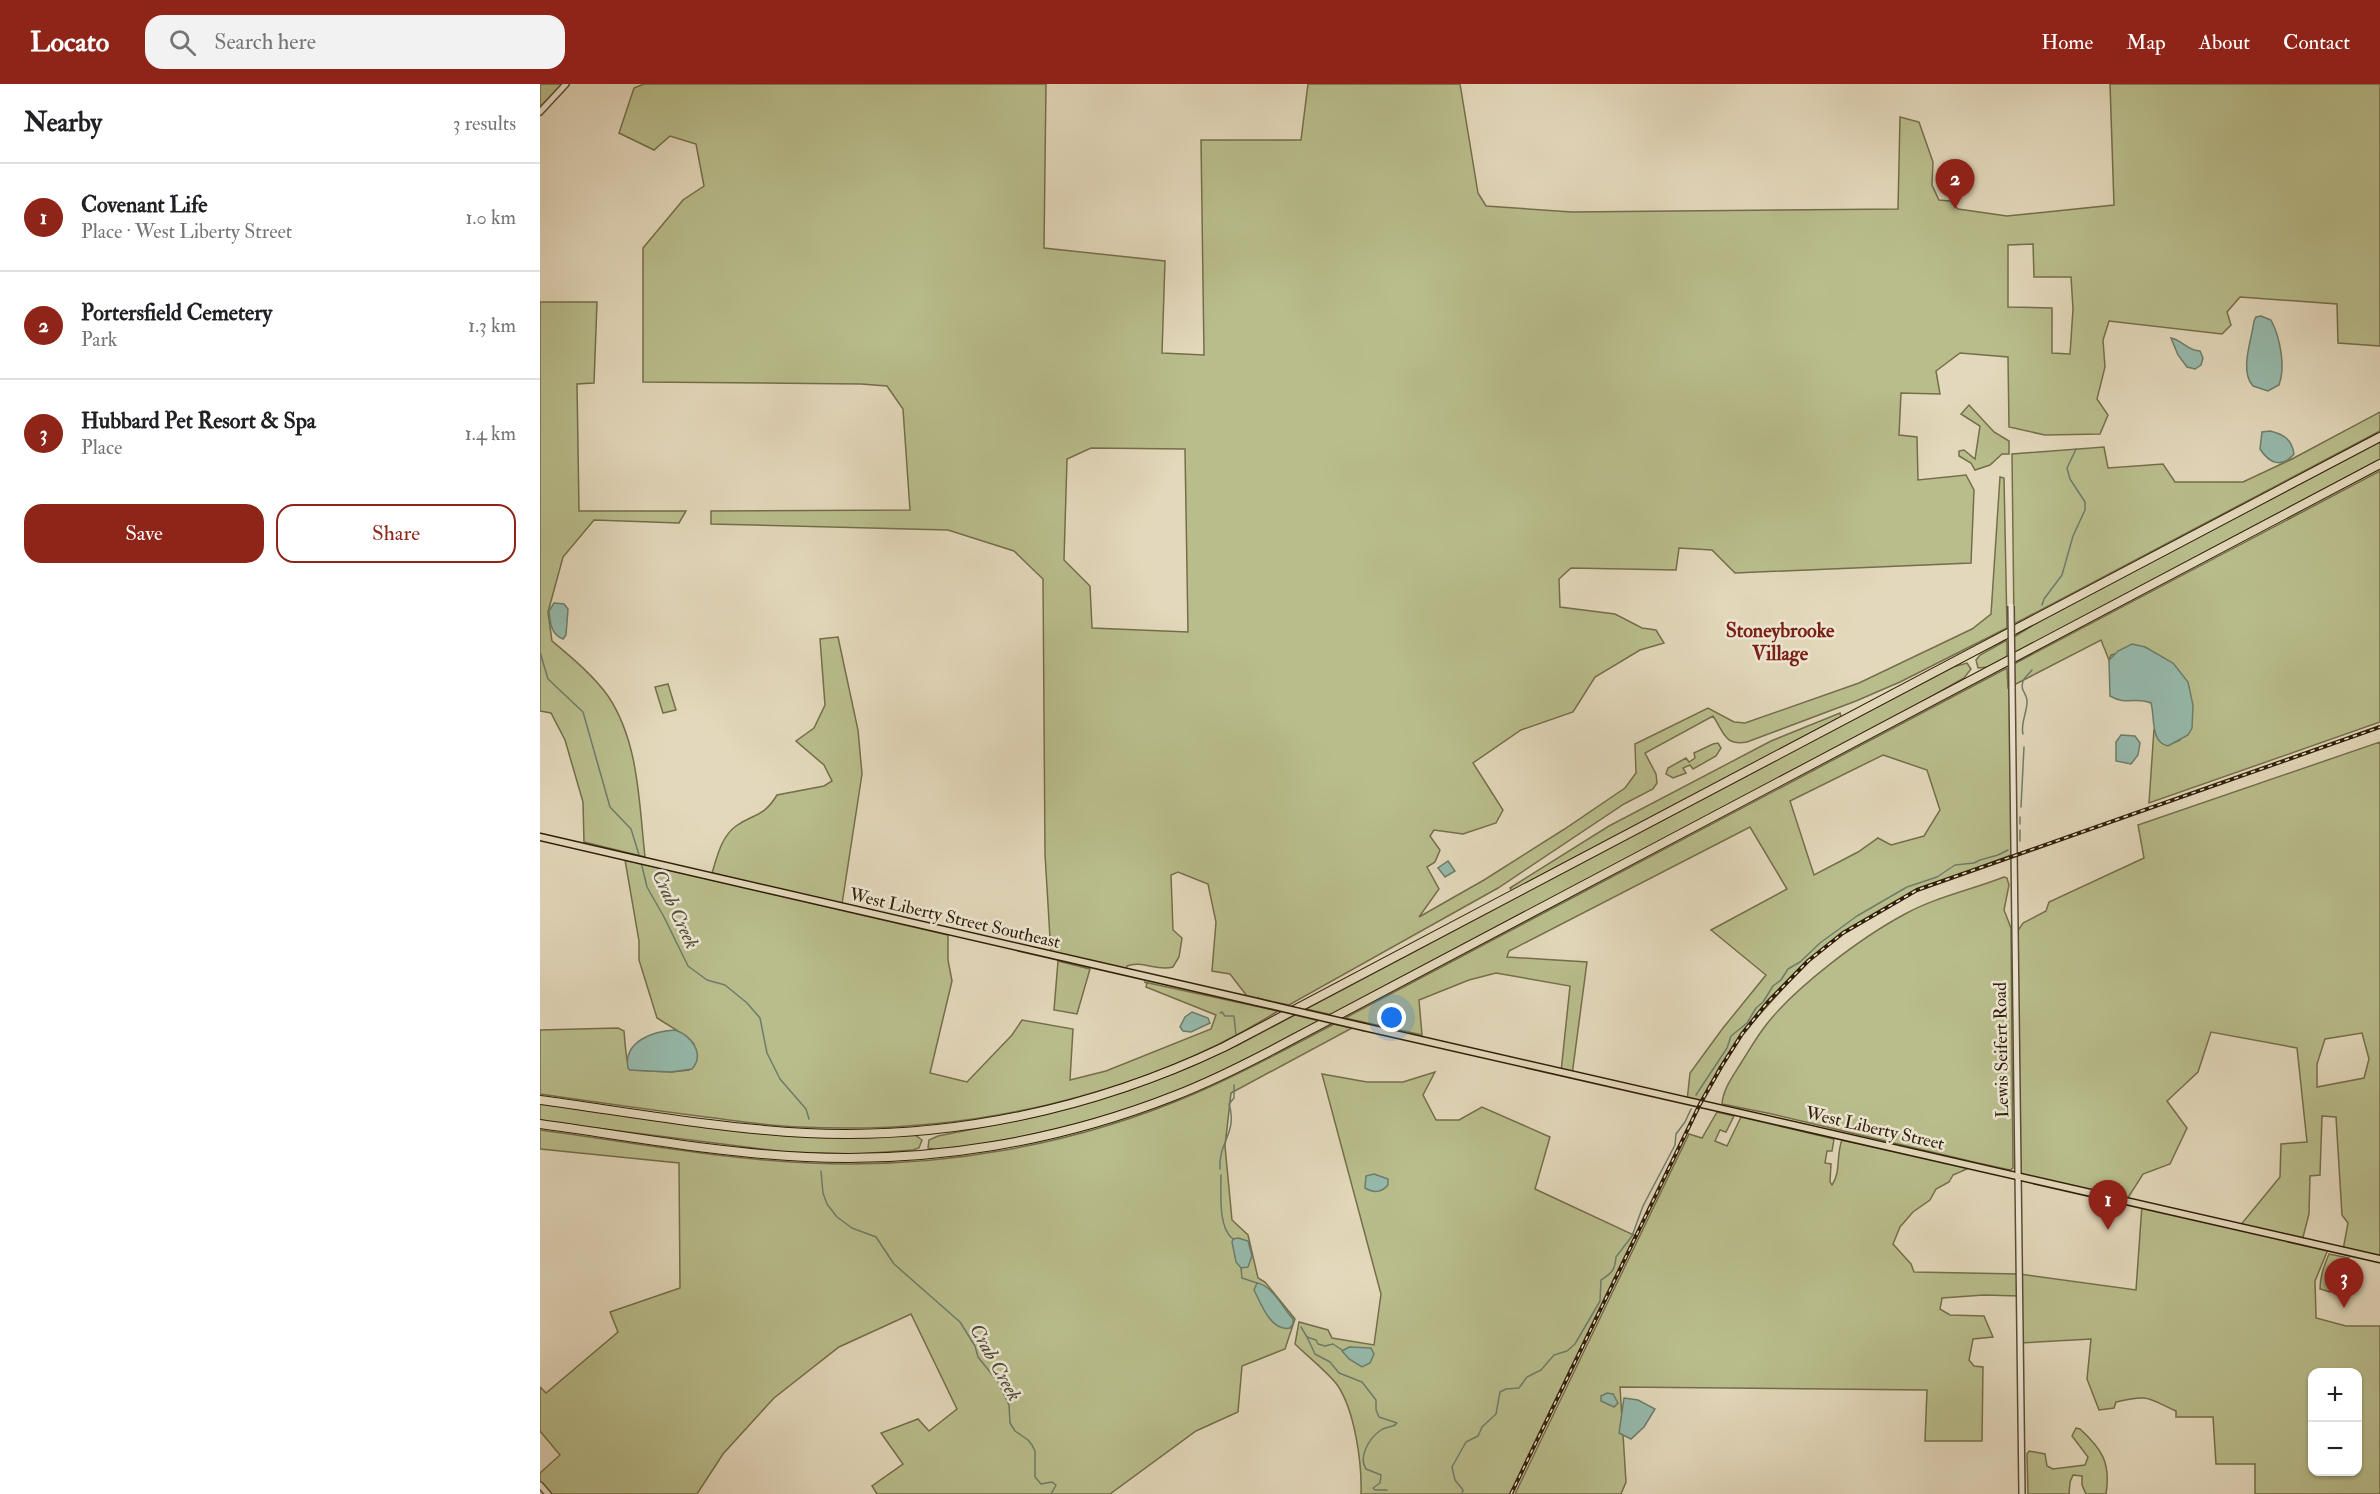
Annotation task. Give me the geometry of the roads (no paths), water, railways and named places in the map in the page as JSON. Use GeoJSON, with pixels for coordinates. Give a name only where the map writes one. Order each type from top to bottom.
{"type":"FeatureCollection","features":[{"type":"Feature","properties":{"kind":"highway"},"geometry":{"type":"LineString","coordinates":[[540,1100],[765,1130],[875,1133],[939,1130],[1006,1119],[1072,1104],[1151,1079],[1224,1047],[2380,437]]}},
{"type":"Feature","properties":{"kind":"highway"},"geometry":{"type":"LineString","coordinates":[[540,1124],[753,1153],[850,1158],[924,1155],[1009,1143],[1069,1130],[1149,1106],[1213,1080],[1284,1044],[2380,464]]}},
{"type":"Feature","properties":{"kind":"main road","name":"West Liberty Street Southeast"},"geometry":{"type":"LineString","coordinates":[[540,837],[1364,1027]]}},
{"type":"Feature","properties":{"kind":"main road","name":"West Liberty Street"},"geometry":{"type":"LineString","coordinates":[[1364,1027],[2380,1259]]}},
{"type":"Feature","properties":{"kind":"street"},"geometry":{"type":"LineString","coordinates":[[540,112],[566,84]]}},
{"type":"Feature","properties":{"kind":"street","name":"Lewis Seifert Road"},"geometry":{"type":"LineString","coordinates":[[2011,606],[2022,1494]]}},
{"type":"Feature","properties":{"kind":"street"},"geometry":{"type":"LineString","coordinates":[[540,1485],[548,1494]]}},
{"type":"Feature","properties":{"kind":"waterway"},"geometry":{"type":"LineString","coordinates":[[2042,605],[2062,575],[2073,536],[2085,510],[2085,502],[2070,479],[2067,468],[2076,449]]}},
{"type":"Feature","properties":{"kind":"waterway","name":"Crab Creek"},"geometry":{"type":"LineString","coordinates":[[540,652],[548,679],[583,712],[610,807],[631,829],[640,858]]}},
{"type":"Feature","properties":{"kind":"waterway"},"geometry":{"type":"LineString","coordinates":[[2023,734],[2022,726],[2027,700],[2022,684],[2032,670]]}},
{"type":"Feature","properties":{"kind":"waterway"},"geometry":{"type":"LineString","coordinates":[[2021,807],[2024,747]]}},
{"type":"Feature","properties":{"kind":"waterway"},"geometry":{"type":"LineString","coordinates":[[2020,817],[2020,824]]}},
{"type":"Feature","properties":{"kind":"waterway"},"geometry":{"type":"LineString","coordinates":[[2020,830],[2020,841]]}},
{"type":"Feature","properties":{"kind":"waterway"},"geometry":{"type":"LineString","coordinates":[[1696,1095],[1727,1048],[1731,1036],[1747,1023],[1756,1008],[1788,969],[1800,962],[1820,943],[1857,916],[1907,887],[1937,877],[1955,865],[1974,863],[2008,850]]}},
{"type":"Feature","properties":{"kind":"waterway","name":"Crab Creek"},"geometry":{"type":"LineString","coordinates":[[641,862],[647,887],[688,966],[707,980],[725,985],[747,1003],[760,1018],[767,1053],[780,1079],[806,1109],[809,1119]]}},
{"type":"Feature","properties":{"kind":"waterway"},"geometry":{"type":"LineString","coordinates":[[1220,1013],[1222,1012],[1225,1016],[1234,1016],[1236,1035]]}},
{"type":"Feature","properties":{"kind":"waterway"},"geometry":{"type":"LineString","coordinates":[[1220,1169],[1222,1152],[1230,1130],[1229,1104],[1234,1098],[1234,1085]]}},
{"type":"Feature","properties":{"kind":"waterway"},"geometry":{"type":"LineString","coordinates":[[1462,1494],[1463,1490],[1455,1480],[1452,1467],[1466,1442],[1478,1436],[1482,1427],[1496,1414],[1500,1392],[1519,1388],[1527,1377],[1541,1370],[1554,1355],[1567,1351],[1575,1344],[1600,1301],[1601,1280],[1612,1271],[1616,1257],[1632,1236],[1643,1206],[1675,1145],[1676,1134],[1691,1109]]}},
{"type":"Feature","properties":{"kind":"waterway","name":"Crab Creek"},"geometry":{"type":"LineString","coordinates":[[821,1171],[823,1193],[827,1204],[837,1217],[852,1228],[876,1237],[894,1264],[960,1322],[975,1346],[978,1357],[998,1382],[1009,1405],[1010,1423],[1015,1431],[1028,1440],[1035,1451],[1035,1477],[1041,1484],[1052,1482],[1056,1485],[1051,1494]]}},
{"type":"Feature","properties":{"kind":"waterway"},"geometry":{"type":"LineString","coordinates":[[1221,1175],[1223,1219],[1228,1234],[1233,1239]]}},
{"type":"Feature","properties":{"kind":"waterway"},"geometry":{"type":"LineString","coordinates":[[1241,1268],[1242,1278],[1257,1283]]}},
{"type":"Feature","properties":{"kind":"waterway"},"geometry":{"type":"LineString","coordinates":[[1301,1327],[1307,1337],[1316,1340],[1318,1344],[1325,1346],[1333,1344],[1342,1350]]}},
{"type":"Feature","properties":{"kind":"waterway"},"geometry":{"type":"LineString","coordinates":[[1307,1337],[1315,1354],[1330,1362],[1339,1373],[1362,1382],[1376,1400],[1379,1417],[1397,1423],[1377,1433],[1366,1448],[1363,1459],[1366,1469],[1381,1475],[1380,1483],[1373,1488],[1387,1490]]}},
{"type":"Feature","properties":{"kind":"railway"},"geometry":{"type":"LineString","coordinates":[[1511,1494],[1700,1104],[1742,1034],[1767,1003],[1808,961],[1843,933],[1917,890],[2380,727]]}},
{"type":"Feature","properties":{"kind":"place","name":"Portersfield Cemetery"},"geometry":{"type":"Point","coordinates":[1955,209]}},
{"type":"Feature","properties":{"kind":"place","name":"Covenant Life"},"geometry":{"type":"Point","coordinates":[2108,1230]}},
{"type":"Feature","properties":{"kind":"place","name":"Hubbard Pet Resort & Spa"},"geometry":{"type":"Point","coordinates":[2344,1308]}},
{"type":"Feature","properties":{"kind":"district","name":"Stoneybrooke Village"},"geometry":{"type":"Point","coordinates":[1780,642]}}]}
